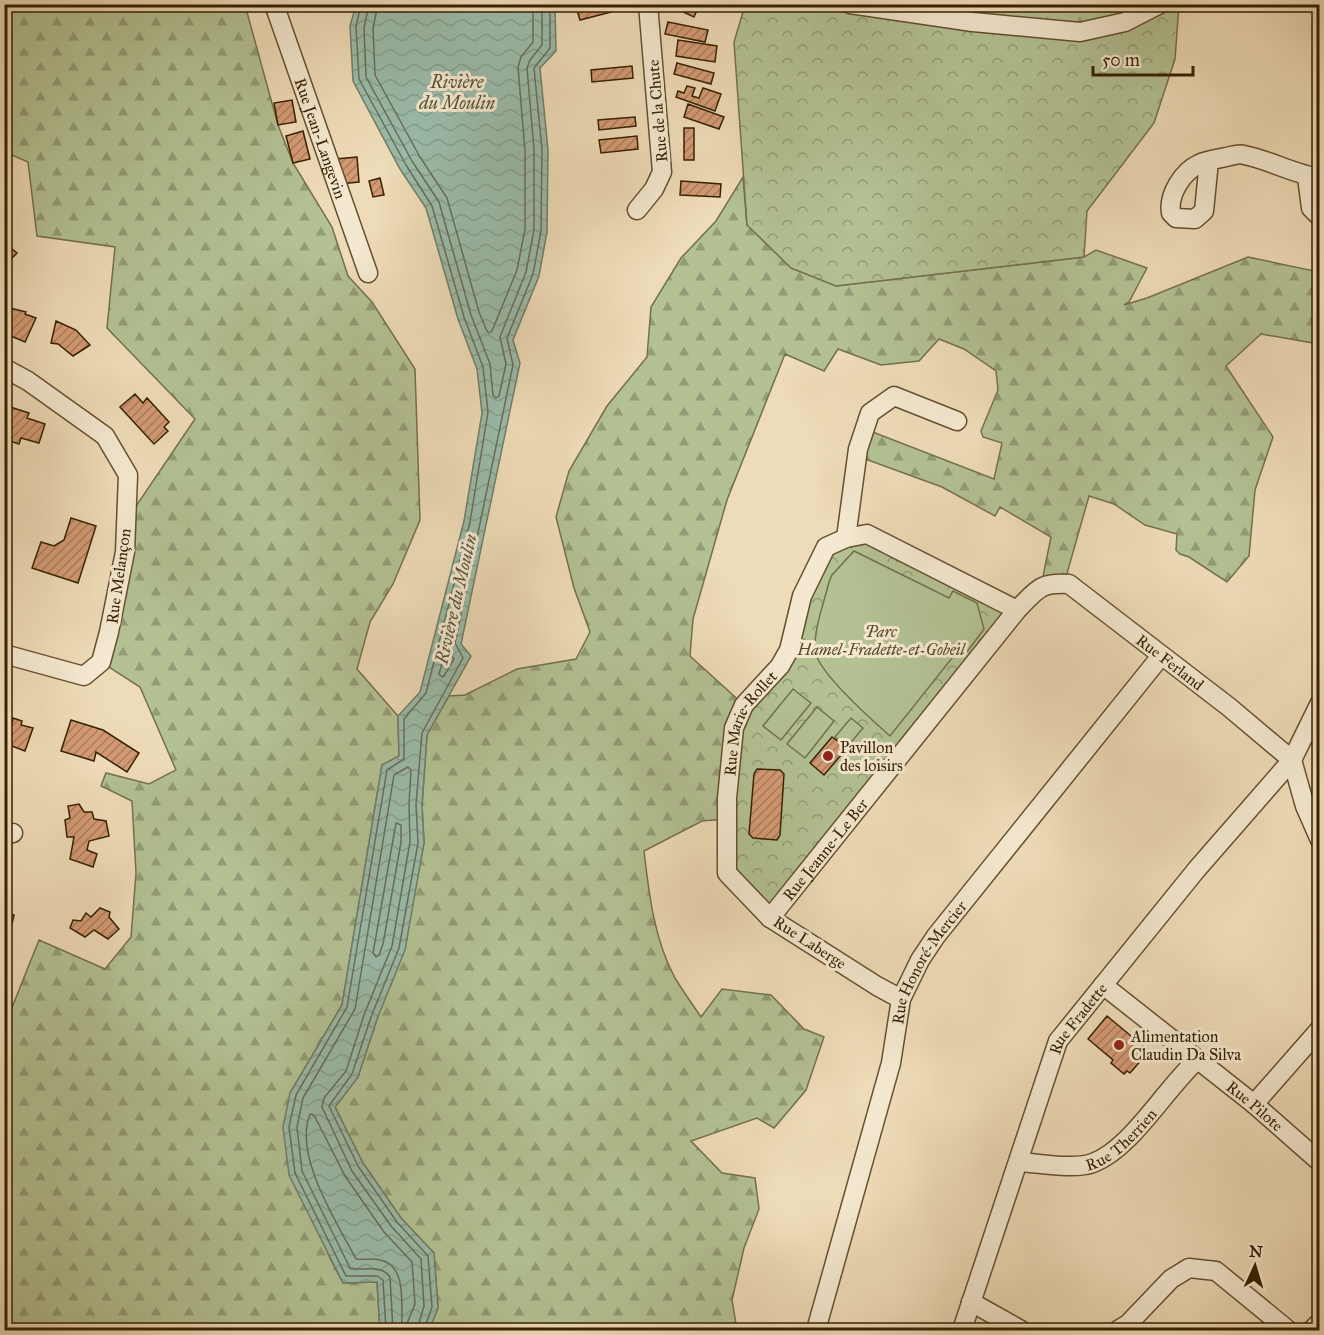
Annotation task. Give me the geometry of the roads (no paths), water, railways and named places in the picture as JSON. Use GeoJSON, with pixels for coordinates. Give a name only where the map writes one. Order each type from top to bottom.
{"type":"FeatureCollection","features":[{"type":"Feature","properties":{"kind":"street","name":"Rue Jean-Langevin"},"geometry":{"type":"LineString","coordinates":[[274,4],[368,273]]}},
{"type":"Feature","properties":{"kind":"street","name":"Rue de la Chute"},"geometry":{"type":"LineString","coordinates":[[637,210],[654,189],[662,172],[648,4]]}},
{"type":"Feature","properties":{"kind":"street"},"geometry":{"type":"LineString","coordinates":[[850,4],[973,22],[1080,32],[1125,22],[1160,4]]}},
{"type":"Feature","properties":{"kind":"street"},"geometry":{"type":"LineString","coordinates":[[1209,161],[1242,154],[1313,178],[1311,207],[1320,217]]}},
{"type":"Feature","properties":{"kind":"street","name":"Rue Melançon"},"geometry":{"type":"LineString","coordinates":[[4,368],[28,381],[105,436],[128,474],[125,552],[110,632],[101,662],[84,676],[4,654]]}},
{"type":"Feature","properties":{"kind":"street"},"geometry":{"type":"LineString","coordinates":[[957,421],[894,396],[870,413],[858,449],[846,538],[867,534],[1017,610]]}},
{"type":"Feature","properties":{"kind":"street","name":"Rue Marie-Rollet"},"geometry":{"type":"LineString","coordinates":[[727,873],[727,798],[734,728],[744,705],[780,666],[789,651],[802,596],[826,547],[846,538]]}},
{"type":"Feature","properties":{"kind":"street","name":"Rue Ferland"},"geometry":{"type":"LineString","coordinates":[[1041,586],[1055,583],[1069,584],[1229,707],[1292,760]]}},
{"type":"Feature","properties":{"kind":"street","name":"Rue Jeanne-Le Ber"},"geometry":{"type":"LineString","coordinates":[[770,918],[1017,610],[1041,586]]}},
{"type":"Feature","properties":{"kind":"street","name":"Rue Honoré-Mercier"},"geometry":{"type":"LineString","coordinates":[[816,1330],[891,1063],[901,999],[936,936],[1161,656]]}},
{"type":"Feature","properties":{"kind":"street","name":"Rue Fradette"},"geometry":{"type":"LineString","coordinates":[[962,1330],[1058,1041],[1197,869],[1292,760],[1320,703]]}},
{"type":"Feature","properties":{"kind":"street"},"geometry":{"type":"LineString","coordinates":[[1292,760],[1305,806],[1320,840]]}},
{"type":"Feature","properties":{"kind":"street","name":"Rue Laberge"},"geometry":{"type":"LineString","coordinates":[[727,873],[770,918],[901,999]]}},
{"type":"Feature","properties":{"kind":"street","name":"Rue Pilote"},"geometry":{"type":"LineString","coordinates":[[1103,985],[1254,1104],[1320,1162]]}},
{"type":"Feature","properties":{"kind":"street"},"geometry":{"type":"LineString","coordinates":[[1254,1104],[1320,1029]]}},
{"type":"Feature","properties":{"kind":"street","name":"Rue Therrien"},"geometry":{"type":"LineString","coordinates":[[1019,1162],[1060,1166],[1092,1164],[1122,1146],[1180,1075],[1197,1060]]}},
{"type":"Feature","properties":{"kind":"street"},"geometry":{"type":"LineString","coordinates":[[1118,1330],[1128,1324],[1171,1279],[1189,1268],[1216,1271],[1288,1330]]}},
{"type":"Feature","properties":{"kind":"street"},"geometry":{"type":"LineString","coordinates":[[972,1302],[1021,1330]]}},
{"type":"Feature","properties":{"kind":"street"},"geometry":{"type":"LineString","coordinates":[[1312,1330],[1320,1322]]}},
{"type":"Feature","properties":{"kind":"water","name":"Rivière du Moulin"},"geometry":{"type":"Polygon","coordinates":[[[356,5],[555,5],[556,51],[540,68],[548,150],[547,232],[539,276],[513,340],[520,363],[461,644],[471,656],[427,735],[422,805],[424,843],[405,950],[377,1019],[358,1077],[335,1107],[363,1163],[401,1218],[434,1253],[438,1308],[429,1330],[380,1330],[377,1282],[343,1283],[289,1175],[283,1127],[290,1093],[342,1005],[382,765],[399,756],[398,716],[420,692],[464,521],[482,413],[477,369],[458,319],[426,208],[400,169],[353,81],[350,26],[356,5]]]}},
{"type":"Feature","properties":{"kind":"place","name":"Pavillon des loisirs"},"geometry":{"type":"Point","coordinates":[828,756]}},
{"type":"Feature","properties":{"kind":"place","name":"Alimentation Claudin Da Silva"},"geometry":{"type":"Point","coordinates":[1119,1045]}},
{"type":"Feature","properties":{"kind":"park label","name":"Parc Hamel-Fradette-et-Gobeil"},"geometry":{"type":"Point","coordinates":[881,640]}}]}
